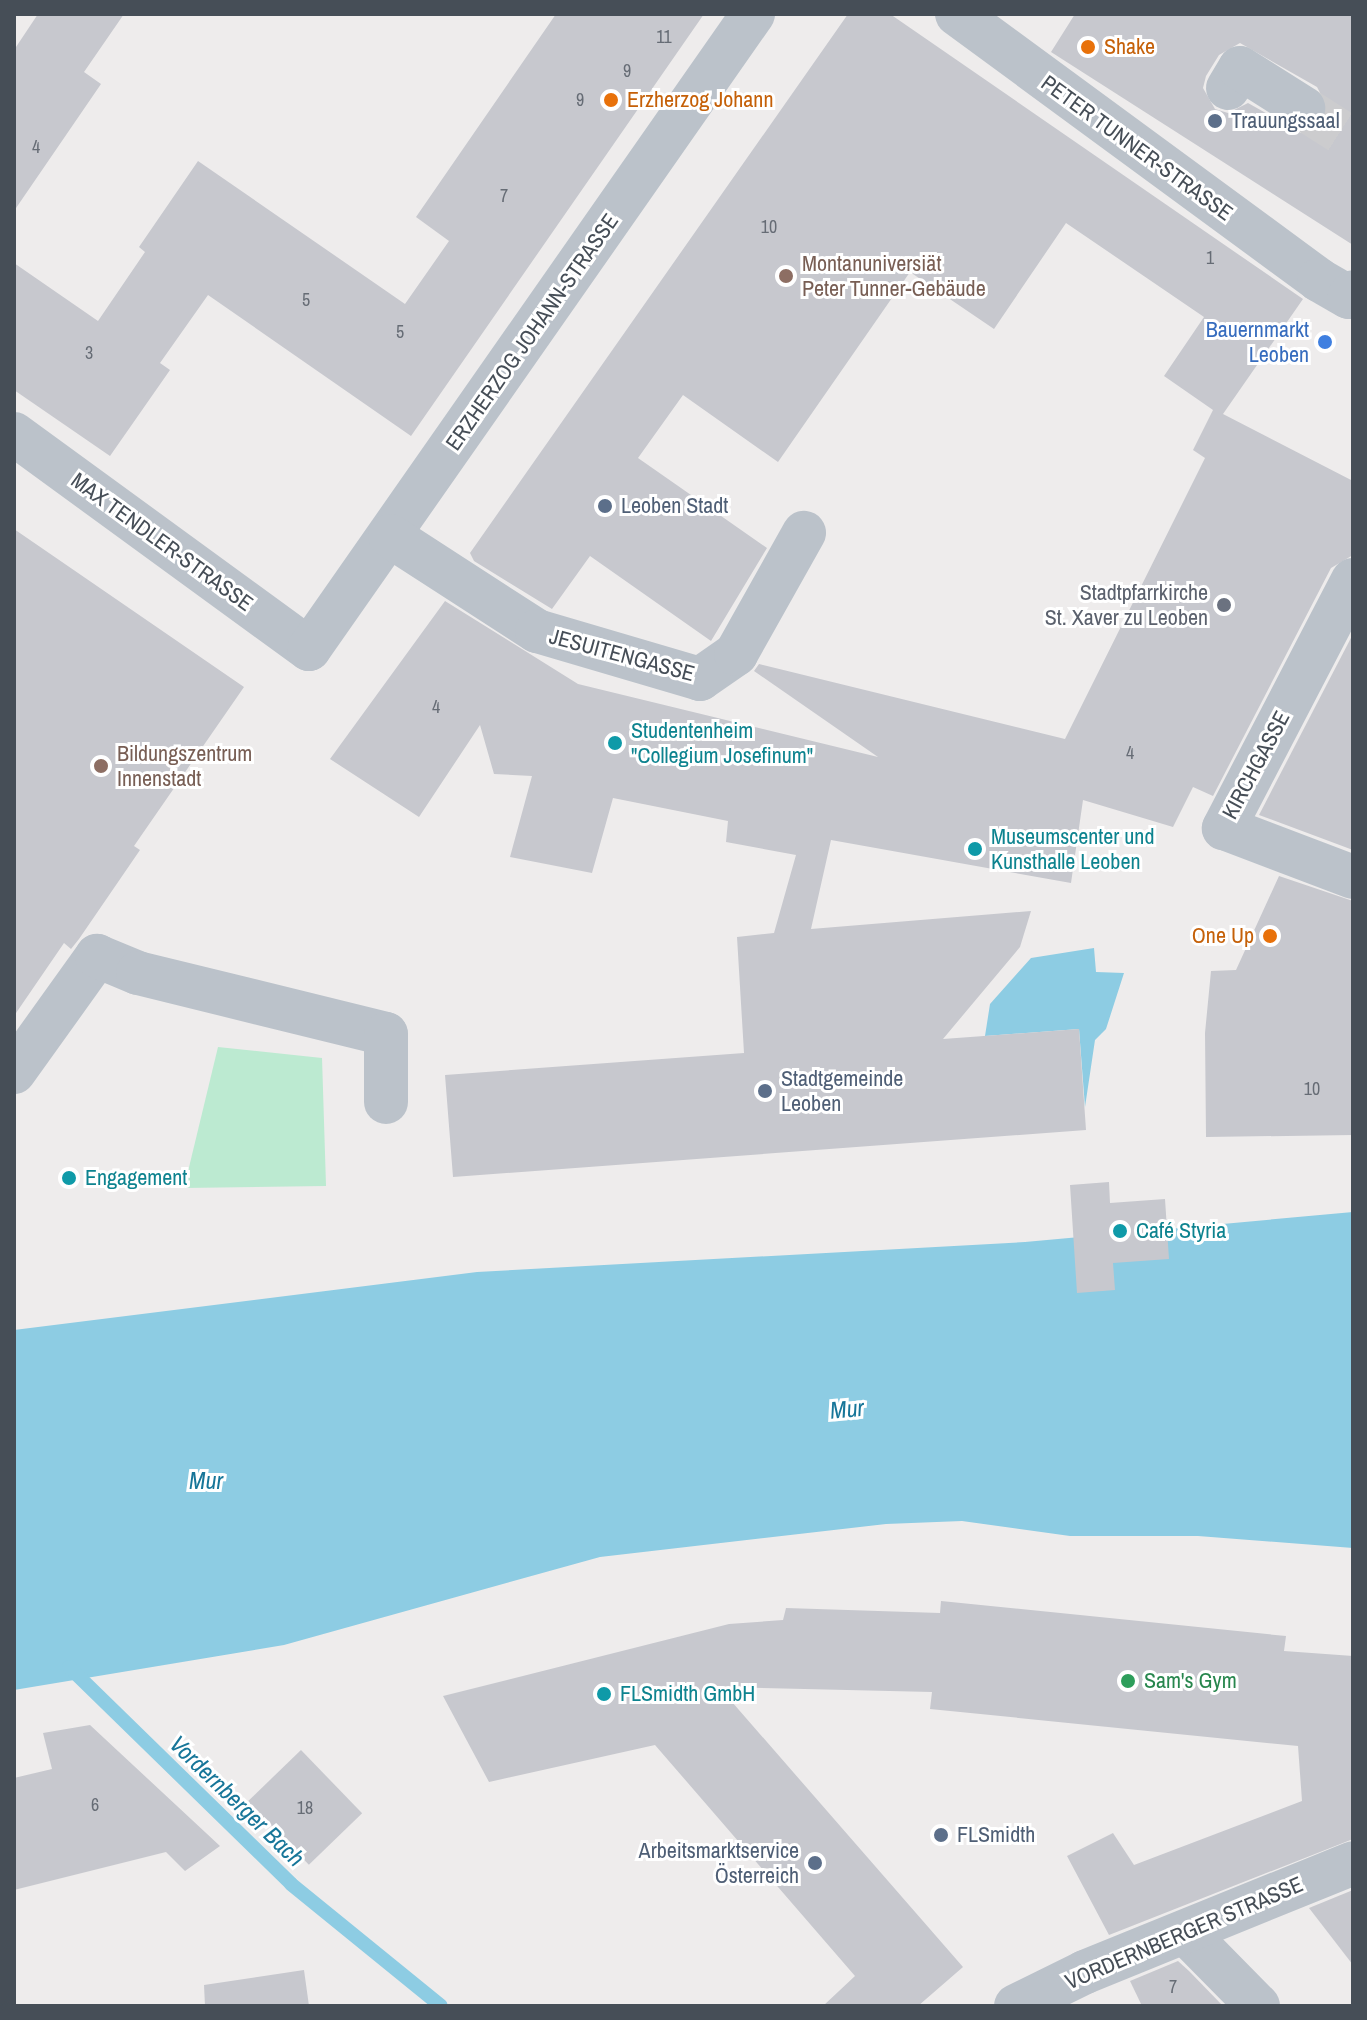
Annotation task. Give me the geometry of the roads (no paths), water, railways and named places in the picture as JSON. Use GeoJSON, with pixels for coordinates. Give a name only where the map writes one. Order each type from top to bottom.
{"type":"FeatureCollection","features":[{"type":"Feature","properties":{"kind":"street","name":"ERZHERZOG JOHANN-STRASSE"},"geometry":{"type":"LineString","coordinates":[[309,649],[753,14]]}},
{"type":"Feature","properties":{"kind":"street","name":"PETER TUNNER-STRASSE"},"geometry":{"type":"LineString","coordinates":[[957,14],[1344,292]]}},
{"type":"Feature","properties":{"kind":"street"},"geometry":{"type":"LineString","coordinates":[[1228,88],[1240,68],[1303,108]]}},
{"type":"Feature","properties":{"kind":"street","name":"MAX TENDLER-STRASSE"},"geometry":{"type":"LineString","coordinates":[[14,434],[309,649]]}},
{"type":"Feature","properties":{"kind":"street","name":"JESUITENGASSE"},"geometry":{"type":"LineString","coordinates":[[390,536],[537,631],[700,679],[736,654],[804,533]]}},
{"type":"Feature","properties":{"kind":"street","name":"KIRCHGASSE"},"geometry":{"type":"LineString","coordinates":[[1353,580],[1224,828],[1353,877]]}},
{"type":"Feature","properties":{"kind":"street"},"geometry":{"type":"LineString","coordinates":[[14,1072],[97,956],[138,973],[386,1034],[386,1102]]}},
{"type":"Feature","properties":{"kind":"street","name":"VORDERNBERGER STRASSE"},"geometry":{"type":"LineString","coordinates":[[1016,2006],[1353,1863]]}},
{"type":"Feature","properties":{"kind":"street"},"geometry":{"type":"LineString","coordinates":[[1185,1932],[1258,2006]]}},
{"type":"Feature","properties":{"kind":"water"},"geometry":{"type":"Polygon","coordinates":[[[1094,948],[1096,972],[1124,973],[1106,1029],[1095,1040],[1085,1107],[1079,1029],[985,1036],[990,1004],[1031,958],[1094,948]]]}},
{"type":"Feature","properties":{"kind":"water","name":"Mur"},"geometry":{"type":"Polygon","coordinates":[[[1353,1212],[1353,1548],[1198,1536],[1070,1536],[962,1521],[886,1524],[600,1557],[284,1645],[14,1690],[14,1330],[477,1272],[1025,1242],[1353,1212]]]}},
{"type":"Feature","properties":{"kind":"waterway","name":"Vordernberger Bach"},"geometry":{"type":"LineString","coordinates":[[69,1667],[291,1884],[441,2006]]}},
{"type":"Feature","properties":{"kind":"tunnel"},"geometry":{"type":"LineString","coordinates":[[1303,108],[1353,140]]}},
{"type":"Feature","properties":{"kind":"place","name":"Shake"},"geometry":{"type":"Point","coordinates":[1088,47]}},
{"type":"Feature","properties":{"kind":"place","name":"Erzherzog Johann"},"geometry":{"type":"Point","coordinates":[611,100]}},
{"type":"Feature","properties":{"kind":"place","name":"Trauungssaal"},"geometry":{"type":"Point","coordinates":[1215,121]}},
{"type":"Feature","properties":{"kind":"place","name":"Montanuniversiät Peter Tunner-Gebäude"},"geometry":{"type":"Point","coordinates":[786,276]}},
{"type":"Feature","properties":{"kind":"place","name":"Bauernmarkt Leoben"},"geometry":{"type":"Point","coordinates":[1325,342]}},
{"type":"Feature","properties":{"kind":"place","name":"Leoben Stadt"},"geometry":{"type":"Point","coordinates":[605,506]}},
{"type":"Feature","properties":{"kind":"place","name":"Stadtpfarrkirche St. Xaver zu Leoben"},"geometry":{"type":"Point","coordinates":[1224,605]}},
{"type":"Feature","properties":{"kind":"place","name":"Studentenheim \"Collegium Josefinum\""},"geometry":{"type":"Point","coordinates":[615,743]}},
{"type":"Feature","properties":{"kind":"place","name":"Bildungszentrum Innenstadt"},"geometry":{"type":"Point","coordinates":[101,766]}},
{"type":"Feature","properties":{"kind":"place","name":"Museumscenter und Kunsthalle Leoben"},"geometry":{"type":"Point","coordinates":[975,849]}},
{"type":"Feature","properties":{"kind":"place","name":"One Up"},"geometry":{"type":"Point","coordinates":[1270,936]}},
{"type":"Feature","properties":{"kind":"place","name":"Stadtgemeinde Leoben"},"geometry":{"type":"Point","coordinates":[765,1091]}},
{"type":"Feature","properties":{"kind":"place","name":"Engagement"},"geometry":{"type":"Point","coordinates":[69,1178]}},
{"type":"Feature","properties":{"kind":"place","name":"Café Styria"},"geometry":{"type":"Point","coordinates":[1120,1231]}},
{"type":"Feature","properties":{"kind":"place","name":"Sam's Gym"},"geometry":{"type":"Point","coordinates":[1128,1681]}},
{"type":"Feature","properties":{"kind":"place","name":"FLSmidth GmbH"},"geometry":{"type":"Point","coordinates":[604,1694]}},
{"type":"Feature","properties":{"kind":"place","name":"FLSmidth"},"geometry":{"type":"Point","coordinates":[941,1835]}},
{"type":"Feature","properties":{"kind":"place","name":"Arbeitsmarktservice Österreich"},"geometry":{"type":"Point","coordinates":[815,1863]}}]}
